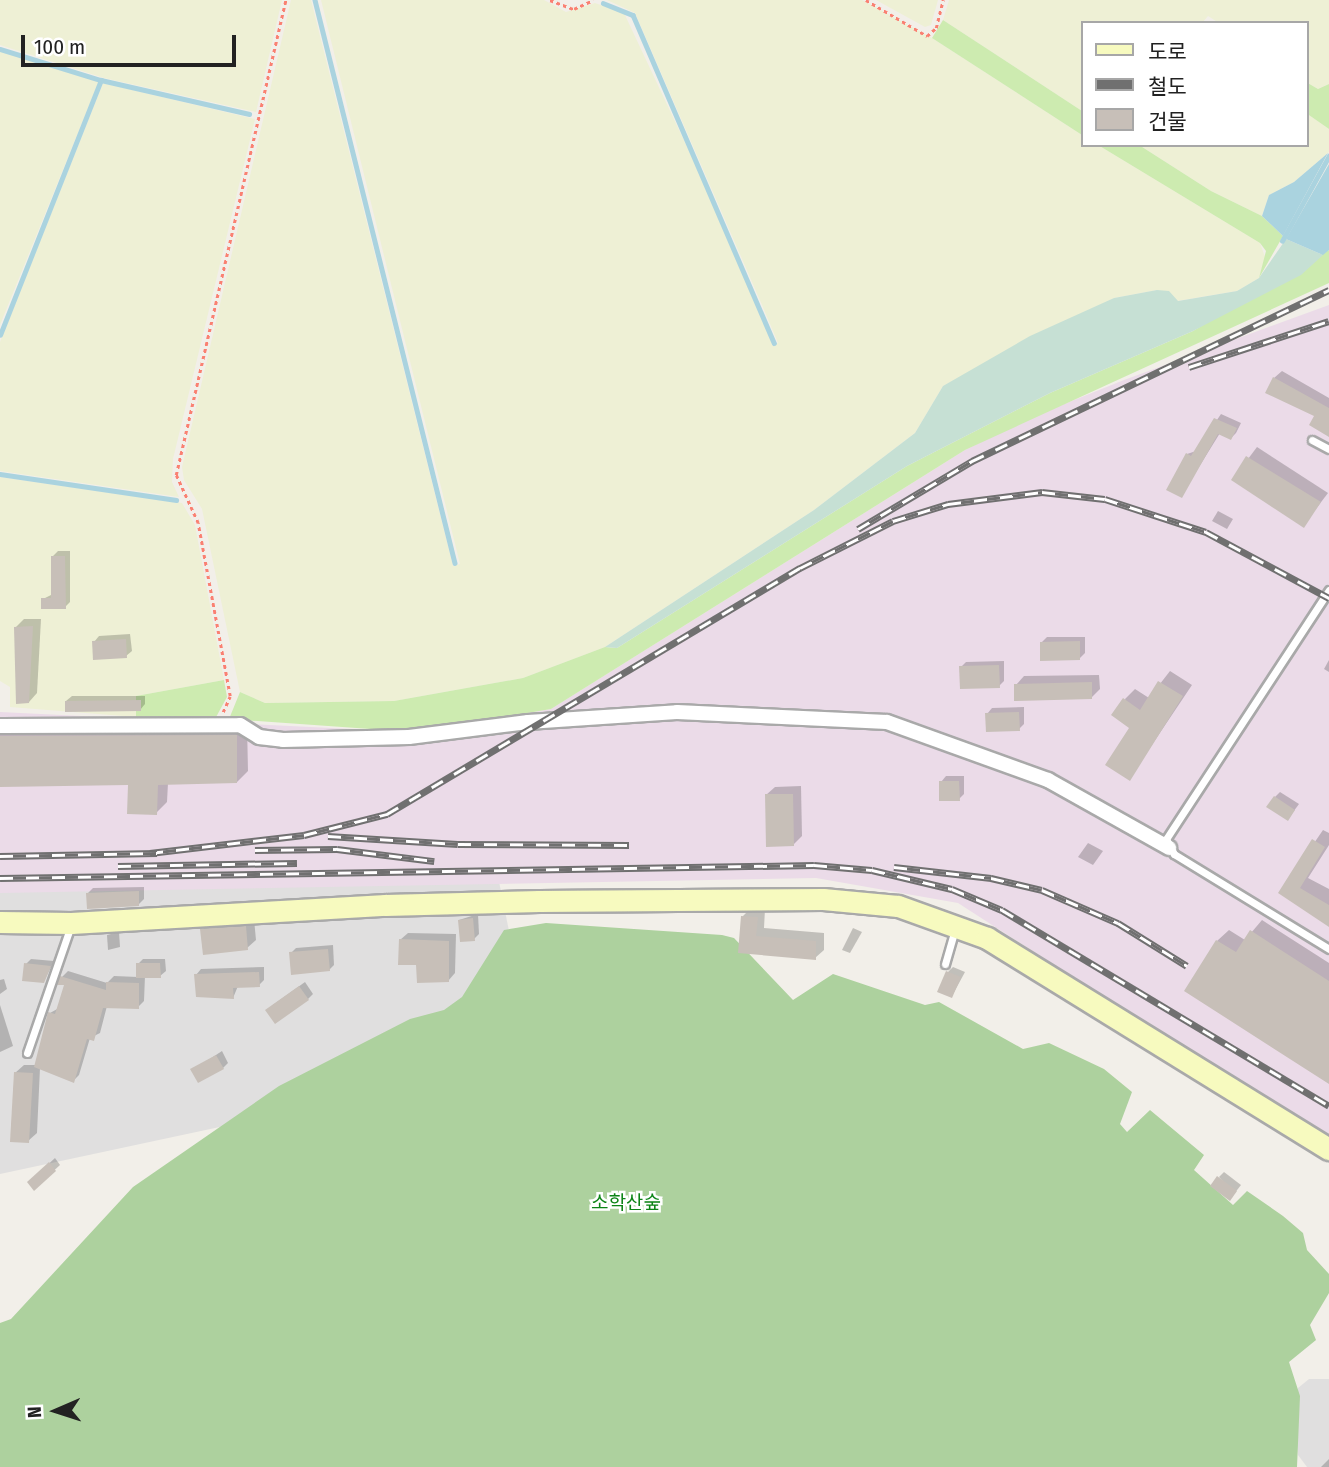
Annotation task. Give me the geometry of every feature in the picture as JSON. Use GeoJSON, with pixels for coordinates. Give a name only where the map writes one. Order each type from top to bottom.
{"type":"FeatureCollection","features":[{"type":"Feature","properties":{"kind":"street"},"geometry":{"type":"LineString","coordinates":[[0,726],[240,725],[259,737],[283,740],[409,737],[528,722],[677,712],[887,722],[1048,780],[1169,848]]}},
{"type":"Feature","properties":{"kind":"street"},"geometry":{"type":"LineString","coordinates":[[0,922],[71,923],[385,905],[726,898],[872,902],[957,924],[1147,1034],[1329,1149]]}},
{"type":"Feature","properties":{"kind":"lane"},"geometry":{"type":"LineString","coordinates":[[1312,440],[1329,449]]}},
{"type":"Feature","properties":{"kind":"lane"},"geometry":{"type":"LineString","coordinates":[[1329,590],[1171,830],[1169,848],[1329,949]]}},
{"type":"Feature","properties":{"kind":"lane"},"geometry":{"type":"LineString","coordinates":[[27,1053],[71,937],[71,923]]}},
{"type":"Feature","properties":{"kind":"lane"},"geometry":{"type":"LineString","coordinates":[[945,964],[957,924]]}},
{"type":"Feature","properties":{"kind":"path"},"geometry":{"type":"LineString","coordinates":[[218,725],[230,696],[198,523],[176,475],[286,0]]}},
{"type":"Feature","properties":{"kind":"path"},"geometry":{"type":"LineString","coordinates":[[550,0],[574,9],[593,0]]}},
{"type":"Feature","properties":{"kind":"path"},"geometry":{"type":"LineString","coordinates":[[866,0],[927,36],[936,28],[943,0]]}},
{"type":"Feature","properties":{"kind":"shaded area"},"geometry":{"type":"Polygon","coordinates":[[[1329,305],[1329,1142],[958,903],[816,878],[0,893],[0,712],[413,732],[551,709],[965,450],[1027,419],[1124,380],[1329,305]]]}},
{"type":"Feature","properties":{"kind":"shaded area"},"geometry":{"type":"Polygon","coordinates":[[[492,847],[525,1010],[243,1122],[0,1174],[0,867],[492,847]]]}},
{"type":"Feature","properties":{"kind":"shaded area"},"geometry":{"type":"Polygon","coordinates":[[[1309,1379],[1329,1379],[1329,1467],[1307,1467],[1298,1455],[1294,1413],[1298,1388],[1309,1379]]]}},
{"type":"Feature","properties":{"kind":"green space"},"geometry":{"type":"Polygon","coordinates":[[[0,0],[282,0],[256,112],[104,78],[0,45],[0,0]]]}},
{"type":"Feature","properties":{"kind":"green space"},"geometry":{"type":"Polygon","coordinates":[[[291,0],[311,0],[453,566],[460,564],[321,0],[544,0],[566,12],[595,3],[624,13],[705,185],[773,345],[778,343],[635,13],[607,0],[862,0],[932,38],[1080,134],[1080,147],[1101,147],[1260,243],[1265,257],[1259,278],[1237,291],[1177,301],[1157,290],[1114,298],[943,386],[915,433],[814,510],[605,647],[523,678],[394,701],[265,703],[240,692],[202,509],[184,480],[182,467],[291,0]]]}},
{"type":"Feature","properties":{"kind":"green space"},"geometry":{"type":"Polygon","coordinates":[[[876,0],[938,0],[931,25],[925,27],[876,0]]]}},
{"type":"Feature","properties":{"kind":"green space"},"geometry":{"type":"Polygon","coordinates":[[[949,0],[1329,0],[1329,84],[1318,89],[1308,83],[1308,21],[1216,21],[1208,16],[1204,21],[1080,21],[1080,110],[943,20],[949,0]]]}},
{"type":"Feature","properties":{"kind":"green space"},"geometry":{"type":"Polygon","coordinates":[[[943,20],[1080,110],[1080,134],[932,38],[943,20]]]}},
{"type":"Feature","properties":{"kind":"green space"},"geometry":{"type":"Polygon","coordinates":[[[0,51],[99,81],[0,325],[0,51]]]}},
{"type":"Feature","properties":{"kind":"green space"},"geometry":{"type":"Polygon","coordinates":[[[103,83],[255,119],[173,459],[172,482],[179,497],[0,471],[0,342],[103,83]]]}},
{"type":"Feature","properties":{"kind":"green space"},"geometry":{"type":"Polygon","coordinates":[[[1308,83],[1318,89],[1329,84],[1329,129],[1308,114],[1308,83]]]}},
{"type":"Feature","properties":{"kind":"green space"},"geometry":{"type":"Polygon","coordinates":[[[1308,114],[1329,129],[1329,152],[1294,182],[1269,195],[1262,216],[1211,191],[1142,147],[1308,147],[1308,114]]]}},
{"type":"Feature","properties":{"kind":"green space"},"geometry":{"type":"Polygon","coordinates":[[[1101,147],[1142,147],[1211,191],[1262,216],[1283,236],[1259,278],[1266,251],[1260,243],[1101,147]]]}},
{"type":"Feature","properties":{"kind":"green space"},"geometry":{"type":"Polygon","coordinates":[[[1286,239],[1323,255],[1301,275],[1193,331],[1050,393],[907,466],[617,648],[605,647],[814,510],[915,433],[943,386],[1030,336],[1114,298],[1157,290],[1169,291],[1178,301],[1237,291],[1259,278],[1286,239]]]}},
{"type":"Feature","properties":{"kind":"green space"},"geometry":{"type":"Polygon","coordinates":[[[1329,250],[1329,283],[965,450],[551,709],[413,732],[229,719],[240,692],[265,703],[394,701],[523,678],[605,647],[617,648],[907,466],[1050,393],[1193,331],[1329,250]]]}},
{"type":"Feature","properties":{"kind":"green space"},"geometry":{"type":"Polygon","coordinates":[[[0,477],[182,503],[195,525],[224,680],[136,696],[136,717],[10,707],[10,687],[0,681],[0,477]]]}},
{"type":"Feature","properties":{"kind":"green space"},"geometry":{"type":"Polygon","coordinates":[[[224,680],[227,697],[215,719],[136,717],[136,696],[224,680]]]}},
{"type":"Feature","properties":{"kind":"green space","name":"소학산숲"},"geometry":{"type":"Polygon","coordinates":[[[546,923],[734,938],[793,1000],[833,974],[925,1005],[939,1002],[1023,1049],[1049,1043],[1104,1069],[1132,1092],[1120,1124],[1127,1132],[1150,1110],[1204,1155],[1194,1170],[1233,1205],[1247,1191],[1283,1216],[1303,1233],[1307,1250],[1329,1274],[1329,1293],[1310,1325],[1316,1340],[1289,1362],[1300,1396],[1297,1467],[0,1467],[0,1323],[11,1319],[133,1187],[279,1086],[410,1019],[444,1010],[462,997],[504,930],[546,923]]]}},
{"type":"Feature","properties":{"kind":"water"},"geometry":{"type":"Polygon","coordinates":[[[1328,153],[1283,236],[1262,216],[1269,195],[1294,182],[1328,153]]]}},
{"type":"Feature","properties":{"kind":"water"},"geometry":{"type":"Polygon","coordinates":[[[1329,164],[1329,250],[1323,255],[1286,239],[1329,164]]]}},
{"type":"Feature","properties":{"kind":"building"},"geometry":{"type":"Polygon","coordinates":[[[1273,377],[1329,408],[1329,437],[1309,425],[1314,416],[1265,393],[1273,377]]]}},
{"type":"Feature","properties":{"kind":"building"},"geometry":{"type":"Polygon","coordinates":[[[1214,418],[1237,428],[1231,440],[1218,434],[1182,498],[1166,490],[1186,453],[1191,456],[1214,418]]]}},
{"type":"Feature","properties":{"kind":"building"},"geometry":{"type":"Polygon","coordinates":[[[1246,456],[1321,502],[1304,528],[1231,480],[1246,456]]]}},
{"type":"Feature","properties":{"kind":"building"},"geometry":{"type":"Polygon","coordinates":[[[51,556],[65,556],[66,609],[41,609],[41,598],[51,598],[51,556]]]}},
{"type":"Feature","properties":{"kind":"building"},"geometry":{"type":"Polygon","coordinates":[[[33,626],[29,703],[16,704],[14,627],[33,626]]]}},
{"type":"Feature","properties":{"kind":"building"},"geometry":{"type":"Polygon","coordinates":[[[126,639],[127,658],[93,660],[92,641],[126,639]]]}},
{"type":"Feature","properties":{"kind":"building"},"geometry":{"type":"Polygon","coordinates":[[[1080,641],[1080,660],[1040,661],[1040,642],[1080,641]]]}},
{"type":"Feature","properties":{"kind":"building"},"geometry":{"type":"Polygon","coordinates":[[[999,665],[1000,688],[960,689],[959,666],[999,665]]]}},
{"type":"Feature","properties":{"kind":"building"},"geometry":{"type":"Polygon","coordinates":[[[1158,681],[1183,696],[1130,781],[1105,765],[1129,728],[1111,715],[1123,698],[1140,710],[1158,681]]]}},
{"type":"Feature","properties":{"kind":"building"},"geometry":{"type":"Polygon","coordinates":[[[1092,682],[1092,699],[1014,701],[1014,684],[1092,682]]]}},
{"type":"Feature","properties":{"kind":"building"},"geometry":{"type":"Polygon","coordinates":[[[141,700],[141,711],[65,712],[65,701],[141,700]]]}},
{"type":"Feature","properties":{"kind":"building"},"geometry":{"type":"Polygon","coordinates":[[[1019,712],[1020,731],[986,732],[985,713],[1019,712]]]}},
{"type":"Feature","properties":{"kind":"building"},"geometry":{"type":"Polygon","coordinates":[[[237,735],[237,783],[158,785],[157,815],[127,814],[128,785],[0,787],[0,736],[237,735]]]}},
{"type":"Feature","properties":{"kind":"building"},"geometry":{"type":"Polygon","coordinates":[[[939,781],[959,781],[960,801],[939,801],[939,781]]]}},
{"type":"Feature","properties":{"kind":"building"},"geometry":{"type":"Polygon","coordinates":[[[765,794],[793,794],[794,846],[766,847],[765,794]]]}},
{"type":"Feature","properties":{"kind":"building"},"geometry":{"type":"Polygon","coordinates":[[[1274,796],[1295,810],[1288,821],[1266,807],[1274,796]]]}},
{"type":"Feature","properties":{"kind":"building"},"geometry":{"type":"Polygon","coordinates":[[[1312,839],[1325,847],[1300,888],[1329,905],[1329,927],[1278,893],[1312,839]]]}},
{"type":"Feature","properties":{"kind":"building"},"geometry":{"type":"Polygon","coordinates":[[[139,891],[139,906],[87,909],[86,893],[139,891]]]}},
{"type":"Feature","properties":{"kind":"building"},"geometry":{"type":"Polygon","coordinates":[[[741,916],[758,917],[756,936],[816,941],[816,960],[738,953],[741,916]]]}},
{"type":"Feature","properties":{"kind":"building"},"geometry":{"type":"Polygon","coordinates":[[[473,918],[475,941],[460,942],[458,920],[473,918]]]}},
{"type":"Feature","properties":{"kind":"building"},"geometry":{"type":"Polygon","coordinates":[[[246,926],[248,950],[203,955],[200,929],[246,926]]]}},
{"type":"Feature","properties":{"kind":"building"},"geometry":{"type":"Polygon","coordinates":[[[1250,930],[1329,981],[1329,1084],[1184,991],[1216,940],[1236,952],[1250,930]]]}},
{"type":"Feature","properties":{"kind":"building"},"geometry":{"type":"Polygon","coordinates":[[[399,939],[449,941],[449,982],[417,983],[416,965],[398,965],[399,939]]]}},
{"type":"Feature","properties":{"kind":"building"},"geometry":{"type":"Polygon","coordinates":[[[328,949],[330,971],[291,975],[289,952],[328,949]]]}},
{"type":"Feature","properties":{"kind":"building"},"geometry":{"type":"Polygon","coordinates":[[[24,963],[51,966],[44,983],[22,981],[24,963]]]}},
{"type":"Feature","properties":{"kind":"building"},"geometry":{"type":"Polygon","coordinates":[[[136,963],[160,963],[161,978],[136,978],[136,963]]]}},
{"type":"Feature","properties":{"kind":"building"},"geometry":{"type":"Polygon","coordinates":[[[946,971],[961,977],[952,998],[937,992],[946,971]]]}},
{"type":"Feature","properties":{"kind":"building"},"geometry":{"type":"Polygon","coordinates":[[[259,972],[260,987],[233,988],[234,999],[196,997],[194,974],[259,972]]]}},
{"type":"Feature","properties":{"kind":"building"},"geometry":{"type":"Polygon","coordinates":[[[60,976],[106,990],[106,982],[139,983],[139,1009],[103,1008],[94,1041],[87,1039],[74,1083],[34,1067],[48,1012],[55,1014],[64,985],[57,985],[60,976]]]}},
{"type":"Feature","properties":{"kind":"building"},"geometry":{"type":"Polygon","coordinates":[[[299,986],[309,1000],[275,1024],[265,1010],[299,986]]]}},
{"type":"Feature","properties":{"kind":"building"},"geometry":{"type":"Polygon","coordinates":[[[216,1055],[224,1069],[198,1083],[190,1069],[216,1055]]]}},
{"type":"Feature","properties":{"kind":"building"},"geometry":{"type":"Polygon","coordinates":[[[14,1072],[33,1073],[29,1143],[10,1142],[14,1072]]]}},
{"type":"Feature","properties":{"kind":"building"},"geometry":{"type":"Polygon","coordinates":[[[49,1162],[56,1171],[34,1191],[27,1182],[49,1162]]]}},
{"type":"Feature","properties":{"kind":"building"},"geometry":{"type":"Polygon","coordinates":[[[1217,1176],[1237,1191],[1230,1201],[1210,1186],[1217,1176]]]}},
{"type":"Feature","properties":{"kind":"waterway"},"geometry":{"type":"LineString","coordinates":[[315,0],[455,563]]}},
{"type":"Feature","properties":{"kind":"waterway"},"geometry":{"type":"LineString","coordinates":[[603,3],[633,15],[774,343]]}},
{"type":"Feature","properties":{"kind":"waterway"},"geometry":{"type":"LineString","coordinates":[[0,49],[101,80],[249,114]]}},
{"type":"Feature","properties":{"kind":"waterway"},"geometry":{"type":"LineString","coordinates":[[0,335],[101,80]]}},
{"type":"Feature","properties":{"kind":"waterway"},"geometry":{"type":"LineString","coordinates":[[1282,241],[1329,156]]}},
{"type":"Feature","properties":{"kind":"waterway"},"geometry":{"type":"LineString","coordinates":[[0,474],[176,500]]}},
{"type":"Feature","properties":{"kind":"railway"},"geometry":{"type":"LineString","coordinates":[[858,529],[972,461],[1329,290]]}},
{"type":"Feature","properties":{"kind":"railway"},"geometry":{"type":"LineString","coordinates":[[1189,367],[1329,321]]}},
{"type":"Feature","properties":{"kind":"railway"},"geometry":{"type":"LineString","coordinates":[[150,853],[304,835],[387,814],[800,568],[893,521],[948,504],[1042,492],[1105,499],[1206,532],[1329,598]]}},
{"type":"Feature","properties":{"kind":"railway"},"geometry":{"type":"LineString","coordinates":[[328,836],[458,844],[629,845]]}},
{"type":"Feature","properties":{"kind":"railway"},"geometry":{"type":"LineString","coordinates":[[255,850],[337,849],[434,861]]}},
{"type":"Feature","properties":{"kind":"railway"},"geometry":{"type":"LineString","coordinates":[[0,856],[157,853]]}},
{"type":"Feature","properties":{"kind":"railway"},"geometry":{"type":"LineString","coordinates":[[118,866],[297,863]]}},
{"type":"Feature","properties":{"kind":"railway"},"geometry":{"type":"LineString","coordinates":[[0,878],[814,865],[872,870],[952,889],[1002,910],[1329,1106]]}},
{"type":"Feature","properties":{"kind":"railway"},"geometry":{"type":"LineString","coordinates":[[894,867],[991,878],[1042,890],[1118,923],[1187,966]]}}]}
